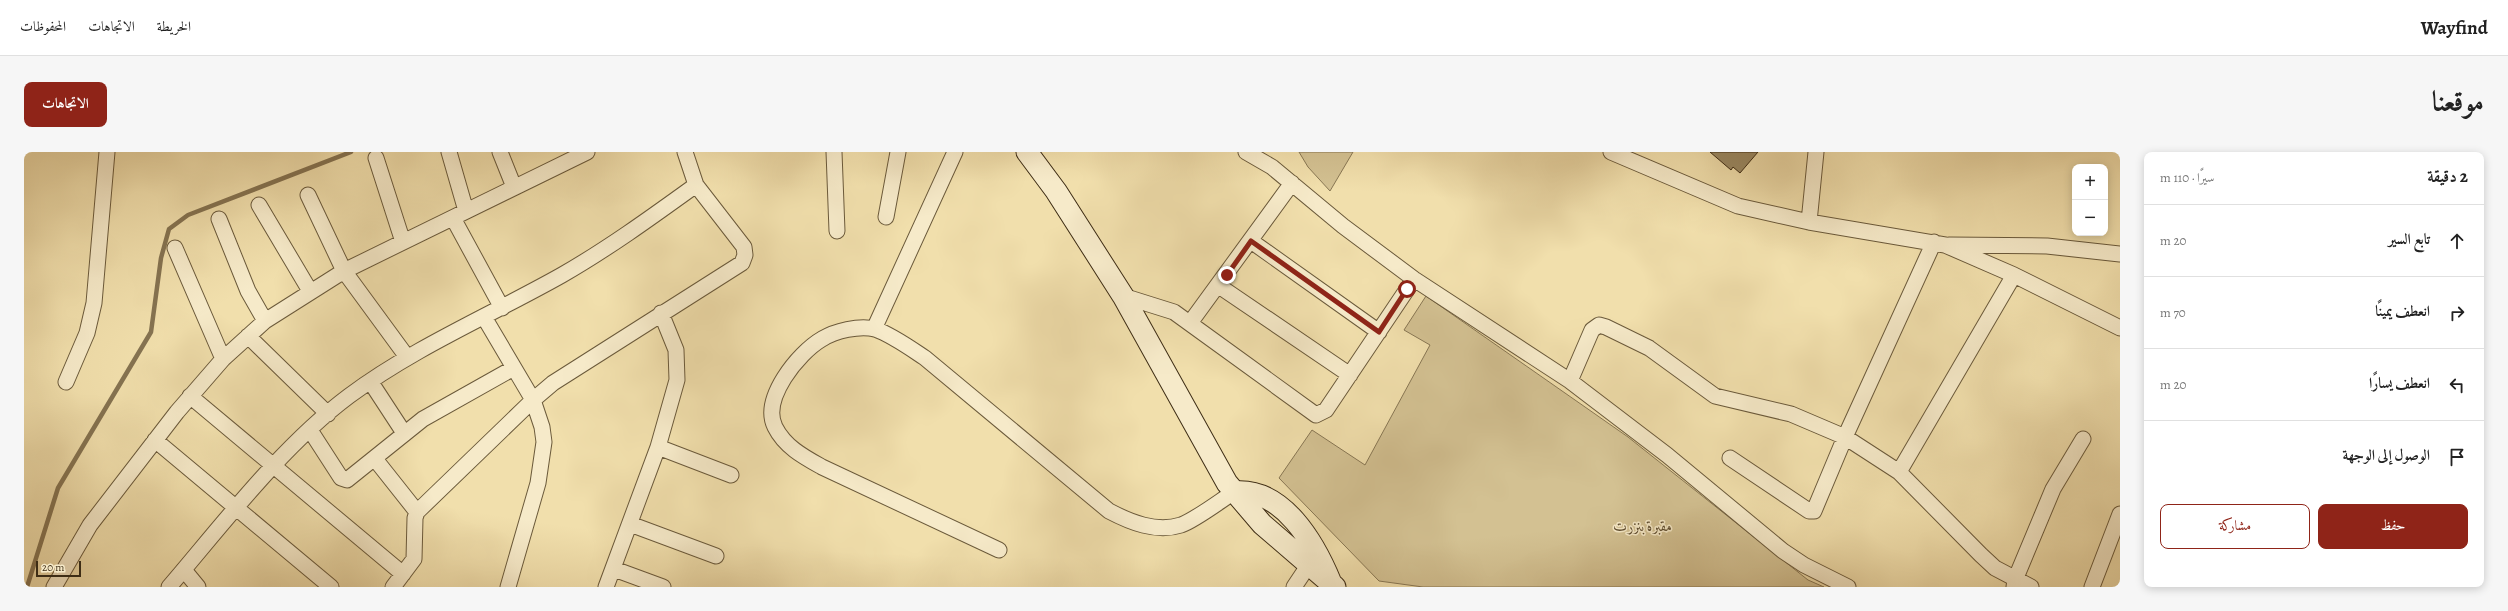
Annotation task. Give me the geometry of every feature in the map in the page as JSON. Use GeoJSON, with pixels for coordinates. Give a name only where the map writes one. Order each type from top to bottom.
{"type":"FeatureCollection","features":[{"type":"Feature","properties":{"kind":"street"},"geometry":{"type":"LineString","coordinates":[[66,382],[87,333],[94,303],[107,152]]}},
{"type":"Feature","properties":{"kind":"street"},"geometry":{"type":"LineString","coordinates":[[449,152],[460,215],[502,308]]}},
{"type":"Feature","properties":{"kind":"street"},"geometry":{"type":"LineString","coordinates":[[500,152],[514,187]]}},
{"type":"Feature","properties":{"kind":"street"},"geometry":{"type":"LineString","coordinates":[[54,587],[90,525],[155,440],[190,396],[223,359],[265,321],[310,291],[344,271],[587,152]]}},
{"type":"Feature","properties":{"kind":"street"},"geometry":{"type":"LineString","coordinates":[[393,587],[414,560],[415,518],[418,512],[532,400],[570,370],[742,263],[745,255],[740,241],[696,185],[685,152]]}},
{"type":"Feature","properties":{"kind":"street"},"geometry":{"type":"LineString","coordinates":[[834,152],[837,231]]}},
{"type":"Feature","properties":{"kind":"street"},"geometry":{"type":"LineString","coordinates":[[886,217],[898,152]]}},
{"type":"Feature","properties":{"kind":"street"},"geometry":{"type":"LineString","coordinates":[[874,329],[956,152]]}},
{"type":"Feature","properties":{"kind":"street"},"geometry":{"type":"LineString","coordinates":[[1027,152],[1056,191],[1123,296],[1219,471],[1248,510],[1308,566],[1333,586]]}},
{"type":"Feature","properties":{"kind":"street"},"geometry":{"type":"LineString","coordinates":[[1246,152],[1272,167],[1343,226],[1414,279],[1570,381],[1667,455],[1783,551],[1804,565],[1848,587]]}},
{"type":"Feature","properties":{"kind":"street"},"geometry":{"type":"LineString","coordinates":[[1266,152],[1272,167]]}},
{"type":"Feature","properties":{"kind":"street"},"geometry":{"type":"LineString","coordinates":[[1611,152],[1738,206],[1809,222],[1940,244],[2047,246],[2120,254]]}},
{"type":"Feature","properties":{"kind":"street"},"geometry":{"type":"LineString","coordinates":[[1809,222],[1816,152]]}},
{"type":"Feature","properties":{"kind":"street"},"geometry":{"type":"LineString","coordinates":[[376,158],[403,242]]}},
{"type":"Feature","properties":{"kind":"street"},"geometry":{"type":"LineString","coordinates":[[1190,323],[1219,286],[1292,183]]}},
{"type":"Feature","properties":{"kind":"street"},"geometry":{"type":"LineString","coordinates":[[169,587],[238,507],[310,430],[370,381],[407,357],[502,308],[624,237],[696,185]]}},
{"type":"Feature","properties":{"kind":"street"},"geometry":{"type":"LineString","coordinates":[[308,195],[344,271],[407,357]]}},
{"type":"Feature","properties":{"kind":"street"},"geometry":{"type":"LineString","coordinates":[[259,205],[310,291]]}},
{"type":"Feature","properties":{"kind":"street"},"geometry":{"type":"LineString","coordinates":[[219,219],[248,291],[265,321]]}},
{"type":"Feature","properties":{"kind":"street"},"geometry":{"type":"LineString","coordinates":[[1251,241],[1379,332]]}},
{"type":"Feature","properties":{"kind":"street"},"geometry":{"type":"LineString","coordinates":[[1940,244],[2014,275],[2120,328]]}},
{"type":"Feature","properties":{"kind":"street"},"geometry":{"type":"LineString","coordinates":[[1730,458],[1812,512],[1816,508],[1844,437],[1940,244]]}},
{"type":"Feature","properties":{"kind":"street"},"geometry":{"type":"LineString","coordinates":[[175,248],[223,359]]}},
{"type":"Feature","properties":{"kind":"street"},"geometry":{"type":"LineString","coordinates":[[1899,472],[2014,275]]}},
{"type":"Feature","properties":{"kind":"street"},"geometry":{"type":"LineString","coordinates":[[1123,296],[1174,312],[1316,415],[1326,410],[1414,279]]}},
{"type":"Feature","properties":{"kind":"street"},"geometry":{"type":"LineString","coordinates":[[1219,286],[1350,375]]}},
{"type":"Feature","properties":{"kind":"street"},"geometry":{"type":"LineString","coordinates":[[606,587],[614,569],[658,447],[674,394],[677,364],[676,350],[661,312]]}},
{"type":"Feature","properties":{"kind":"street"},"geometry":{"type":"LineString","coordinates":[[484,317],[512,369],[532,400],[542,427],[544,453],[538,483],[508,587]]}},
{"type":"Feature","properties":{"kind":"street"},"geometry":{"type":"LineString","coordinates":[[1570,381],[1592,330],[1599,325],[1649,348],[1715,396],[1791,414],[1844,437],[1899,472],[1980,555],[2014,583],[2031,587]]}},
{"type":"Feature","properties":{"kind":"street"},"geometry":{"type":"LineString","coordinates":[[999,550],[822,467],[800,454],[785,442],[774,426],[771,411],[774,396],[792,367],[822,339],[842,331],[857,328],[874,329],[925,358],[1109,511],[1132,522],[1151,527],[1180,525],[1234,492],[1247,491],[1261,495],[1291,519],[1310,539],[1333,586]]}},
{"type":"Feature","properties":{"kind":"street"},"geometry":{"type":"LineString","coordinates":[[248,336],[328,414]]}},
{"type":"Feature","properties":{"kind":"street"},"geometry":{"type":"LineString","coordinates":[[310,430],[344,480],[352,479],[404,433],[423,419],[512,369]]}},
{"type":"Feature","properties":{"kind":"street"},"geometry":{"type":"LineString","coordinates":[[370,381],[404,433]]}},
{"type":"Feature","properties":{"kind":"street"},"geometry":{"type":"LineString","coordinates":[[190,396],[403,574]]}},
{"type":"Feature","properties":{"kind":"street"},"geometry":{"type":"LineString","coordinates":[[2014,583],[2053,489],[2083,439]]}},
{"type":"Feature","properties":{"kind":"street"},"geometry":{"type":"LineString","coordinates":[[155,440],[238,507],[332,587]]}},
{"type":"Feature","properties":{"kind":"street"},"geometry":{"type":"LineString","coordinates":[[658,447],[731,475]]}},
{"type":"Feature","properties":{"kind":"street"},"geometry":{"type":"LineString","coordinates":[[375,459],[418,512]]}},
{"type":"Feature","properties":{"kind":"street"},"geometry":{"type":"LineString","coordinates":[[2092,587],[2120,514]]}},
{"type":"Feature","properties":{"kind":"street"},"geometry":{"type":"LineString","coordinates":[[630,524],[716,556]]}},
{"type":"Feature","properties":{"kind":"street"},"geometry":{"type":"LineString","coordinates":[[1294,587],[1308,566]]}},
{"type":"Feature","properties":{"kind":"street"},"geometry":{"type":"LineString","coordinates":[[614,569],[663,587]]}},
{"type":"Feature","properties":{"kind":"street"},"geometry":{"type":"LineString","coordinates":[[184,570],[198,587]]}},
{"type":"Feature","properties":{"kind":"green space"},"geometry":{"type":"Polygon","coordinates":[[[1299,152],[1353,152],[1330,191],[1308,167],[1299,152]]]}},
{"type":"Feature","properties":{"kind":"green space","name":"مقبرة بنزرت"},"geometry":{"type":"Polygon","coordinates":[[[1426,296],[1628,437],[1808,580],[1824,587],[1423,587],[1379,581],[1279,478],[1312,430],[1365,465],[1430,345],[1404,330],[1426,296]]]}},
{"type":"Feature","properties":{"kind":"building"},"geometry":{"type":"Polygon","coordinates":[[[1710,152],[1758,152],[1740,173],[1733,167],[1731,170],[1710,152]]]}},
{"type":"Feature","properties":{"kind":"waterway"},"geometry":{"type":"LineString","coordinates":[[27,587],[58,488],[151,332],[161,258],[169,229],[188,215],[351,152]]}},
{"type":"Feature","properties":{"kind":"route"},"geometry":{"type":"LineString","coordinates":[[1227,275],[1251,241],[1379,332],[1407,289]]}}]}
